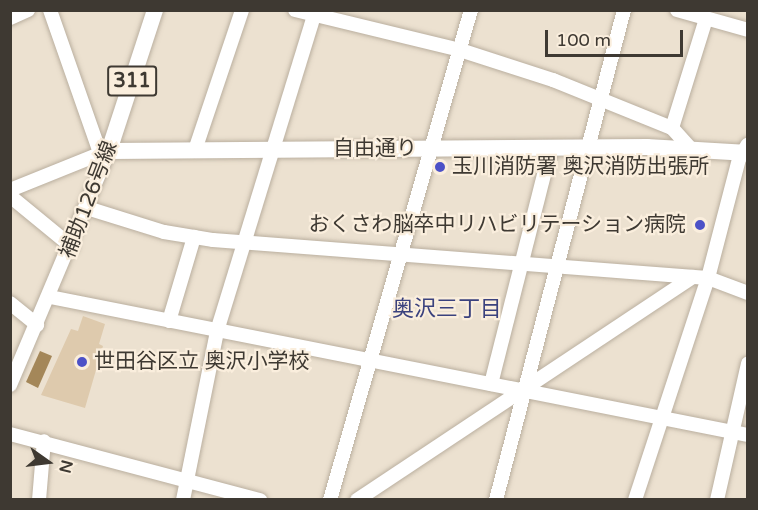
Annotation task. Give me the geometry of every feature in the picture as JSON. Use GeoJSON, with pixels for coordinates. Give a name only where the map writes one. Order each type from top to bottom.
{"type":"FeatureCollection","features":[{"type":"Feature","properties":{"kind":"main road","name":"補助126号線"},"geometry":{"type":"LineString","coordinates":[[104,152],[155,10]]}},
{"type":"Feature","properties":{"kind":"main road","name":"自由通り"},"geometry":{"type":"LineString","coordinates":[[104,152],[551,147],[746,150]]}},
{"type":"Feature","properties":{"kind":"street"},"geometry":{"type":"LineString","coordinates":[[10,18],[28,10]]}},
{"type":"Feature","properties":{"kind":"street"},"geometry":{"type":"LineString","coordinates":[[50,10],[104,152]]}},
{"type":"Feature","properties":{"kind":"street"},"geometry":{"type":"LineString","coordinates":[[195,150],[242,10]]}},
{"type":"Feature","properties":{"kind":"street"},"geometry":{"type":"LineString","coordinates":[[295,10],[460,50],[600,97],[672,128],[691,149]]}},
{"type":"Feature","properties":{"kind":"street"},"geometry":{"type":"LineString","coordinates":[[330,500],[471,10]]}},
{"type":"Feature","properties":{"kind":"street"},"geometry":{"type":"LineString","coordinates":[[496,500],[624,10]]}},
{"type":"Feature","properties":{"kind":"street"},"geometry":{"type":"LineString","coordinates":[[677,10],[747,30]]}},
{"type":"Feature","properties":{"kind":"street"},"geometry":{"type":"LineString","coordinates":[[183,500],[217,331],[315,14]]}},
{"type":"Feature","properties":{"kind":"street"},"geometry":{"type":"LineString","coordinates":[[672,128],[706,19]]}},
{"type":"Feature","properties":{"kind":"street"},"geometry":{"type":"LineString","coordinates":[[491,384],[551,147]]}},
{"type":"Feature","properties":{"kind":"street"},"geometry":{"type":"LineString","coordinates":[[635,500],[708,278],[746,150]]}},
{"type":"Feature","properties":{"kind":"street","name":"自由通り"},"geometry":{"type":"LineString","coordinates":[[10,190],[104,152]]}},
{"type":"Feature","properties":{"kind":"street","name":"補助126号線"},"geometry":{"type":"LineString","coordinates":[[10,385],[72,247],[104,152]]}},
{"type":"Feature","properties":{"kind":"street"},"geometry":{"type":"LineString","coordinates":[[10,196],[72,247]]}},
{"type":"Feature","properties":{"kind":"street"},"geometry":{"type":"LineString","coordinates":[[87,208],[164,232],[194,237],[244,243],[402,252],[708,278],[747,293]]}},
{"type":"Feature","properties":{"kind":"street"},"geometry":{"type":"LineString","coordinates":[[169,321],[194,237]]}},
{"type":"Feature","properties":{"kind":"street"},"geometry":{"type":"LineString","coordinates":[[357,500],[693,277]]}},
{"type":"Feature","properties":{"kind":"street"},"geometry":{"type":"LineString","coordinates":[[50,297],[524,389],[747,435]]}},
{"type":"Feature","properties":{"kind":"street"},"geometry":{"type":"LineString","coordinates":[[10,303],[37,325]]}},
{"type":"Feature","properties":{"kind":"street"},"geometry":{"type":"LineString","coordinates":[[717,500],[747,363]]}},
{"type":"Feature","properties":{"kind":"street"},"geometry":{"type":"LineString","coordinates":[[10,434],[44,441],[260,500]]}},
{"type":"Feature","properties":{"kind":"street"},"geometry":{"type":"LineString","coordinates":[[39,500],[44,441]]}},
{"type":"Feature","properties":{"kind":"shaded area"},"geometry":{"type":"Polygon","coordinates":[[[83,316],[105,324],[99,344],[103,346],[85,408],[41,395],[71,329],[78,331],[83,316]]]}},
{"type":"Feature","properties":{"kind":"shaded area"},"geometry":{"type":"Polygon","coordinates":[[[40,351],[52,356],[38,388],[26,382],[40,351]]]}},
{"type":"Feature","properties":{"kind":"place","name":"玉川消防署 奥沢消防出張所"},"geometry":{"type":"Point","coordinates":[440,167]}},
{"type":"Feature","properties":{"kind":"place","name":"おくさわ脳卒中リハビリテーション病院"},"geometry":{"type":"Point","coordinates":[700,225]}},
{"type":"Feature","properties":{"kind":"place","name":"世田谷区立 奥沢小学校"},"geometry":{"type":"Point","coordinates":[82,362]}},
{"type":"Feature","properties":{"kind":"district","name":"奥沢三丁目"},"geometry":{"type":"Point","coordinates":[447,310]}}]}
